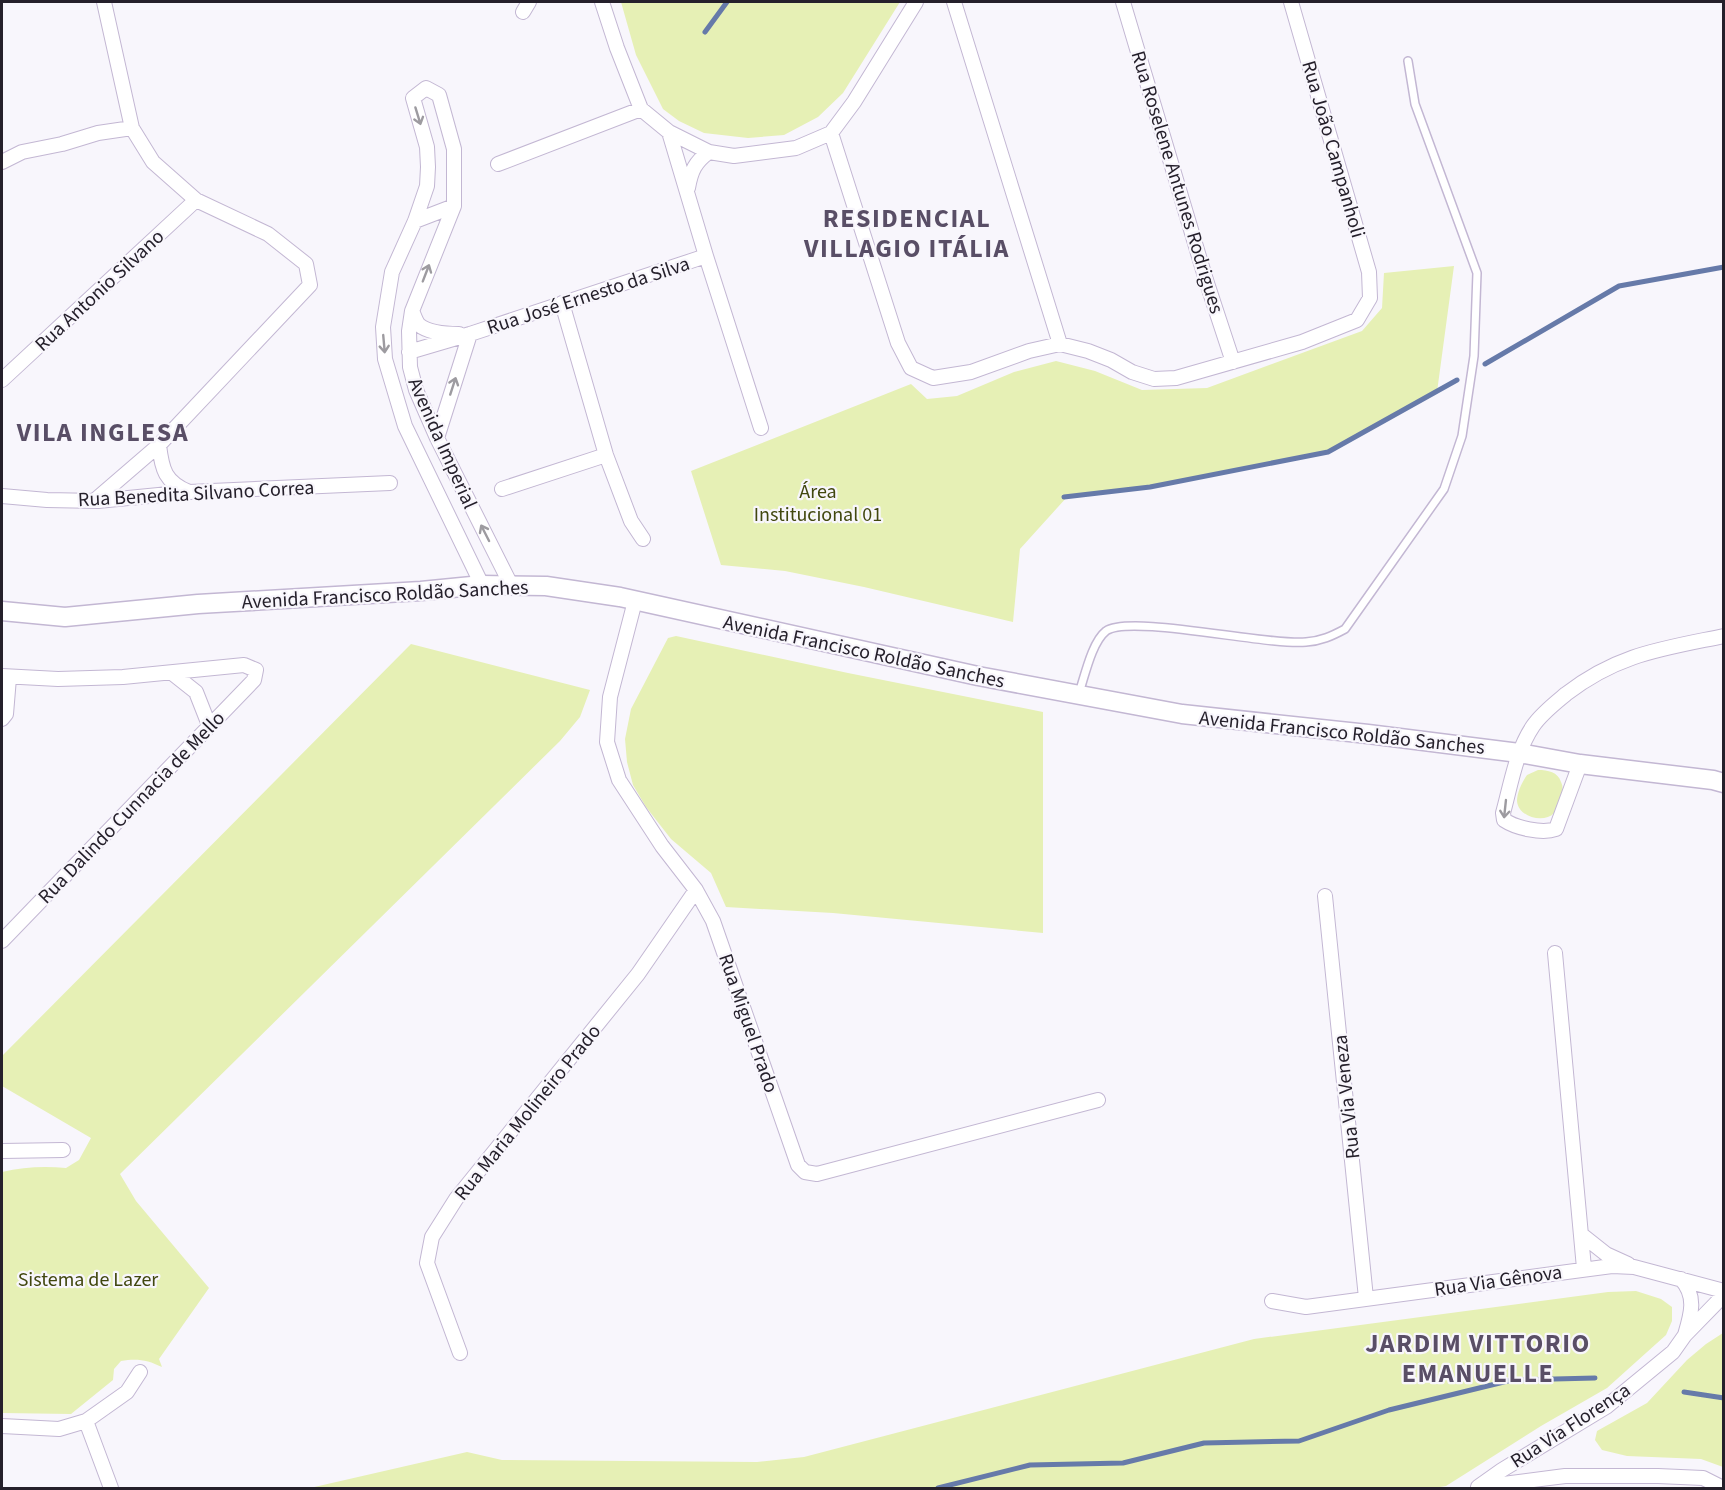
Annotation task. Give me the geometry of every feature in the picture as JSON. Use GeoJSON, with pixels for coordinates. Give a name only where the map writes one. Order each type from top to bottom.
{"type":"FeatureCollection","features":[{"type":"Feature","properties":{"kind":"street"},"geometry":{"type":"LineString","coordinates":[[94,501],[159,445],[310,285],[306,264],[268,234],[196,200],[153,162],[132,128],[104,2]]}},
{"type":"Feature","properties":{"kind":"street"},"geometry":{"type":"LineString","coordinates":[[602,2],[641,109],[669,132],[709,152],[734,156],[796,148],[831,133],[854,102],[916,2]]}},
{"type":"Feature","properties":{"kind":"street"},"geometry":{"type":"LineString","coordinates":[[954,2],[1060,344]]}},
{"type":"Feature","properties":{"kind":"street","name":"Rua Roselene Antunes Rodrigues"},"geometry":{"type":"LineString","coordinates":[[1123,2],[1206,280],[1233,362]]}},
{"type":"Feature","properties":{"kind":"street","name":"Rua João Campanholi"},"geometry":{"type":"LineString","coordinates":[[1233,362],[1302,342],[1357,320],[1370,298],[1369,272],[1291,2]]}},
{"type":"Feature","properties":{"kind":"street","name":"Avenida Imperial"},"geometry":{"type":"LineString","coordinates":[[482,585],[405,426],[385,359],[382,327],[392,272],[415,221],[427,186],[427,147],[413,98],[426,88],[439,95],[454,149],[454,206],[412,311],[410,367],[416,390],[437,438],[511,585]]}},
{"type":"Feature","properties":{"kind":"street"},"geometry":{"type":"LineString","coordinates":[[498,164],[641,109]]}},
{"type":"Feature","properties":{"kind":"street"},"geometry":{"type":"LineString","coordinates":[[2,162],[22,152],[62,144],[98,133],[132,128]]}},
{"type":"Feature","properties":{"kind":"street"},"geometry":{"type":"LineString","coordinates":[[669,132],[761,428]]}},
{"type":"Feature","properties":{"kind":"street"},"geometry":{"type":"LineString","coordinates":[[831,133],[898,343],[911,368],[933,378],[970,372],[1029,351],[1060,344],[1088,351],[1132,372],[1154,379],[1176,378],[1233,362]]}},
{"type":"Feature","properties":{"kind":"street"},"geometry":{"type":"LineString","coordinates":[[687,190],[691,171],[698,160],[709,152]]}},
{"type":"Feature","properties":{"kind":"street","name":"Rua Antonio Silvano"},"geometry":{"type":"LineString","coordinates":[[2,380],[196,200]]}},
{"type":"Feature","properties":{"kind":"street"},"geometry":{"type":"LineString","coordinates":[[415,221],[454,206]]}},
{"type":"Feature","properties":{"kind":"street","name":"Rua José Ernesto da Silva"},"geometry":{"type":"LineString","coordinates":[[409,352],[706,256]]}},
{"type":"Feature","properties":{"kind":"street"},"geometry":{"type":"LineString","coordinates":[[562,303],[606,455],[631,521],[643,539]]}},
{"type":"Feature","properties":{"kind":"street","name":"Rua José Ernesto da Silva"},"geometry":{"type":"LineString","coordinates":[[412,311],[418,324],[428,329],[445,334],[470,334]]}},
{"type":"Feature","properties":{"kind":"street","name":"Rua José Ernesto da Silva"},"geometry":{"type":"LineString","coordinates":[[437,438],[470,334]]}},
{"type":"Feature","properties":{"kind":"street"},"geometry":{"type":"LineString","coordinates":[[159,445],[161,463],[167,476],[176,487],[189,492]]}},
{"type":"Feature","properties":{"kind":"street"},"geometry":{"type":"LineString","coordinates":[[502,489],[606,455]]}},
{"type":"Feature","properties":{"kind":"street","name":"Rua Benedita Silvano Correa"},"geometry":{"type":"LineString","coordinates":[[2,496],[94,501],[189,492],[390,483]]}},
{"type":"Feature","properties":{"kind":"street","name":"Avenida Francisco Roldão Sanches"},"geometry":{"type":"LineString","coordinates":[[2,611],[64,617],[198,604],[421,591],[482,585],[546,586],[620,597],[978,676],[1182,714],[1519,753],[1580,764],[1724,783]]}},
{"type":"Feature","properties":{"kind":"street","name":"Rua Miguel Prado"},"geometry":{"type":"LineString","coordinates":[[635,601],[610,697],[607,742],[620,780],[662,846],[696,890],[713,921],[798,1165],[805,1172],[817,1174],[1098,1100]]}},
{"type":"Feature","properties":{"kind":"street"},"geometry":{"type":"LineString","coordinates":[[1580,764],[1556,829],[1549,832],[1543,831],[1504,820],[1503,813],[1519,753],[1533,726],[1551,706],[1589,676],[1621,660],[1650,651],[1724,636]]}},
{"type":"Feature","properties":{"kind":"street","name":"Rua Dalindo Cunnacia de Mello"},"geometry":{"type":"LineString","coordinates":[[2,941],[254,680],[256,670],[244,665],[172,673]]}},
{"type":"Feature","properties":{"kind":"street"},"geometry":{"type":"LineString","coordinates":[[2,718],[6,714],[5,677],[58,679],[172,673],[196,692],[209,725]]}},
{"type":"Feature","properties":{"kind":"street","name":"Rua Maria Molineiro Prado"},"geometry":{"type":"LineString","coordinates":[[460,1353],[427,1263],[432,1237],[456,1199],[638,974],[696,890]]}},
{"type":"Feature","properties":{"kind":"street","name":"Rua Via Veneza"},"geometry":{"type":"LineString","coordinates":[[1325,896],[1366,1298]]}},
{"type":"Feature","properties":{"kind":"street"},"geometry":{"type":"LineString","coordinates":[[1555,953],[1584,1268]]}},
{"type":"Feature","properties":{"kind":"street"},"geometry":{"type":"LineString","coordinates":[[2,1151],[63,1150]]}},
{"type":"Feature","properties":{"kind":"street"},"geometry":{"type":"LineString","coordinates":[[1582,1235],[1606,1254],[1634,1267]]}},
{"type":"Feature","properties":{"kind":"street","name":"Rua Via Gênova"},"geometry":{"type":"LineString","coordinates":[[1272,1301],[1306,1307],[1612,1266],[1634,1267],[1724,1293]]}},
{"type":"Feature","properties":{"kind":"street","name":"Rua Via Florença"},"geometry":{"type":"LineString","coordinates":[[1681,1279],[1689,1288],[1692,1305],[1685,1335]]}},
{"type":"Feature","properties":{"kind":"street","name":"Rua Via Florença"},"geometry":{"type":"LineString","coordinates":[[1475,1488],[1606,1407],[1672,1352],[1724,1293]]}},
{"type":"Feature","properties":{"kind":"street"},"geometry":{"type":"LineString","coordinates":[[2,1426],[58,1428],[86,1421],[127,1392],[140,1372]]}},
{"type":"Feature","properties":{"kind":"street"},"geometry":{"type":"LineString","coordinates":[[86,1421],[111,1488]]}},
{"type":"Feature","properties":{"kind":"street"},"geometry":{"type":"LineString","coordinates":[[1475,1488],[1565,1476],[1680,1476],[1703,1478],[1723,1488]]}},
{"type":"Feature","properties":{"kind":"lane"},"geometry":{"type":"LineString","coordinates":[[1078,695],[1098,639],[1113,627],[1147,627],[1304,643],[1333,636],[1345,629],[1444,489],[1464,424],[1474,356],[1477,273],[1414,104],[1408,61]]}},
{"type":"Feature","properties":{"kind":"green space"},"geometry":{"type":"Polygon","coordinates":[[[621,2],[900,2],[843,93],[818,117],[784,135],[748,138],[704,133],[679,121],[663,109],[636,55],[621,2]]]}},
{"type":"Feature","properties":{"kind":"green space","name":"Área Institucional 01"},"geometry":{"type":"Polygon","coordinates":[[[1454,266],[1437,392],[1328,452],[1150,487],[1067,497],[1020,549],[1013,622],[785,571],[721,565],[691,471],[911,384],[927,399],[957,396],[1014,372],[1056,361],[1095,371],[1142,390],[1207,388],[1362,331],[1382,308],[1384,273],[1454,266]]]}},
{"type":"Feature","properties":{"kind":"green space"},"geometry":{"type":"Polygon","coordinates":[[[676,636],[1043,712],[1043,933],[833,913],[726,907],[711,873],[671,839],[646,807],[633,785],[627,762],[625,739],[631,709],[668,638],[676,636]]]}},
{"type":"Feature","properties":{"kind":"green space","name":"Sistema de Lazer"},"geometry":{"type":"Polygon","coordinates":[[[411,644],[590,690],[580,717],[560,741],[120,1174],[136,1201],[209,1288],[159,1359],[162,1367],[142,1360],[121,1361],[114,1369],[113,1380],[71,1414],[2,1413],[2,1172],[34,1167],[66,1168],[79,1160],[91,1138],[2,1086],[2,1056],[411,644]]]}},
{"type":"Feature","properties":{"kind":"green space"},"geometry":{"type":"Polygon","coordinates":[[[1538,770],[1555,774],[1562,786],[1561,796],[1554,813],[1544,818],[1527,815],[1518,807],[1517,801],[1520,788],[1527,775],[1538,770]]]}},
{"type":"Feature","properties":{"kind":"green space"},"geometry":{"type":"Polygon","coordinates":[[[1636,1291],[1661,1299],[1672,1307],[1672,1321],[1666,1335],[1607,1388],[1541,1426],[1446,1486],[1434,1488],[310,1488],[467,1452],[502,1460],[757,1462],[804,1457],[1254,1339],[1608,1292],[1636,1291]]]}},
{"type":"Feature","properties":{"kind":"green space"},"geometry":{"type":"Polygon","coordinates":[[[1723,1333],[1723,1467],[1701,1459],[1627,1456],[1602,1450],[1595,1440],[1597,1431],[1647,1403],[1687,1360],[1723,1333]]]}},
{"type":"Feature","properties":{"kind":"waterway"},"geometry":{"type":"LineString","coordinates":[[705,32],[727,2]]}},
{"type":"Feature","properties":{"kind":"waterway"},"geometry":{"type":"LineString","coordinates":[[1485,364],[1619,286],[1724,267]]}},
{"type":"Feature","properties":{"kind":"waterway"},"geometry":{"type":"LineString","coordinates":[[1064,497],[1150,487],[1328,452],[1457,380]]}},
{"type":"Feature","properties":{"kind":"waterway"},"geometry":{"type":"LineString","coordinates":[[938,1488],[1030,1465],[1123,1463],[1204,1443],[1299,1441],[1389,1410],[1512,1380],[1595,1378]]}},
{"type":"Feature","properties":{"kind":"waterway"},"geometry":{"type":"LineString","coordinates":[[1684,1392],[1724,1398]]}},
{"type":"Feature","properties":{"kind":"district","name":"RESIDENCIAL VILLAGIO ITÁLIA"},"geometry":{"type":"Point","coordinates":[907,233]}},
{"type":"Feature","properties":{"kind":"district","name":"VILA INGLESA"},"geometry":{"type":"Point","coordinates":[103,432]}},
{"type":"Feature","properties":{"kind":"district","name":"JARDIM VITTORIO EMANUELLE"},"geometry":{"type":"Point","coordinates":[1478,1358]}}]}
